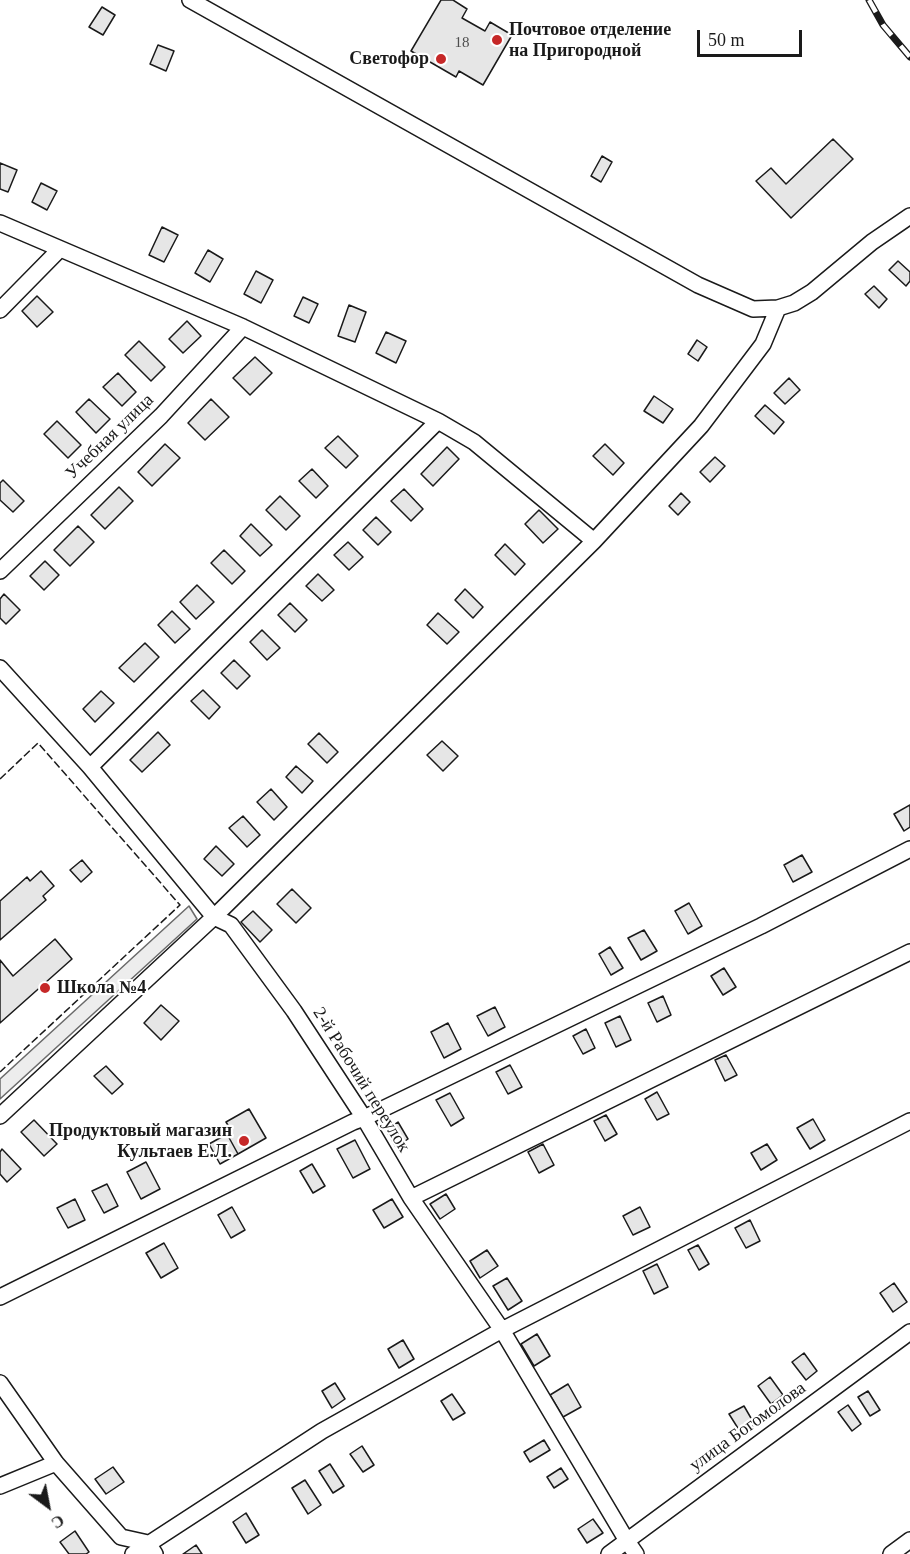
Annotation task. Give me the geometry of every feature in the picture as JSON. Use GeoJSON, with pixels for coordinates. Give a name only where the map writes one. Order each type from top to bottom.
{"type":"FeatureCollection","features":[{"type":"Feature","properties":{"kind":"street"},"geometry":{"type":"LineString","coordinates":[[190,0],[698,285],[753,309],[778,308],[794,303],[812,292],[872,242],[910,216]]}},
{"type":"Feature","properties":{"kind":"street"},"geometry":{"type":"LineString","coordinates":[[0,223],[243,327],[438,421],[474,442],[594,541]]}},
{"type":"Feature","properties":{"kind":"street"},"geometry":{"type":"LineString","coordinates":[[0,310],[60,249]]}},
{"type":"Feature","properties":{"kind":"street"},"geometry":{"type":"LineString","coordinates":[[0,1116],[214,917],[594,541],[701,426],[763,344],[778,308]]}},
{"type":"Feature","properties":{"kind":"street","name":"Учебная улица"},"geometry":{"type":"LineString","coordinates":[[0,571],[161,416],[243,327]]}},
{"type":"Feature","properties":{"kind":"street"},"geometry":{"type":"LineString","coordinates":[[90,767],[438,421]]}},
{"type":"Feature","properties":{"kind":"street","name":"2-й Рабочий переулок"},"geometry":{"type":"LineString","coordinates":[[0,668],[90,767],[214,917],[231,925],[294,1011],[364,1118],[411,1198],[502,1330],[636,1554]]}},
{"type":"Feature","properties":{"kind":"street"},"geometry":{"type":"LineString","coordinates":[[0,1297],[342,1127],[761,926],[910,849]]}},
{"type":"Feature","properties":{"kind":"street"},"geometry":{"type":"LineString","coordinates":[[411,1198],[910,952]]}},
{"type":"Feature","properties":{"kind":"street"},"geometry":{"type":"LineString","coordinates":[[133,1554],[151,1549],[322,1431],[502,1330],[910,1121]]}},
{"type":"Feature","properties":{"kind":"street","name":"улица Богомолова"},"geometry":{"type":"LineString","coordinates":[[609,1554],[910,1332]]}},
{"type":"Feature","properties":{"kind":"street"},"geometry":{"type":"LineString","coordinates":[[0,1383],[56,1463],[121,1537],[151,1549]]}},
{"type":"Feature","properties":{"kind":"street"},"geometry":{"type":"LineString","coordinates":[[0,1486],[56,1463]]}},
{"type":"Feature","properties":{"kind":"street"},"geometry":{"type":"LineString","coordinates":[[891,1554],[910,1540]]}},
{"type":"Feature","properties":{"kind":"shaded area"},"geometry":{"type":"Polygon","coordinates":[[[189,906],[197,919],[0,1099],[0,1079],[189,906]]]}},
{"type":"Feature","properties":{"kind":"building"},"geometry":{"type":"Polygon","coordinates":[[[441,0],[453,0],[467,9],[462,18],[485,31],[490,22],[512,35],[483,85],[459,71],[456,77],[411,51],[441,0]]]}},
{"type":"Feature","properties":{"kind":"building"},"geometry":{"type":"Polygon","coordinates":[[[102,7],[115,15],[103,35],[89,27],[102,7]]]}},
{"type":"Feature","properties":{"kind":"building"},"geometry":{"type":"Polygon","coordinates":[[[158,45],[174,51],[166,71],[150,64],[158,45]]]}},
{"type":"Feature","properties":{"kind":"building"},"geometry":{"type":"Polygon","coordinates":[[[833,139],[853,159],[791,218],[756,181],[771,168],[786,184],[833,139]]]}},
{"type":"Feature","properties":{"kind":"building"},"geometry":{"type":"Polygon","coordinates":[[[602,156],[612,162],[601,182],[591,176],[602,156]]]}},
{"type":"Feature","properties":{"kind":"building"},"geometry":{"type":"Polygon","coordinates":[[[0,163],[17,170],[8,192],[0,189],[0,163]]]}},
{"type":"Feature","properties":{"kind":"building"},"geometry":{"type":"Polygon","coordinates":[[[41,183],[57,191],[47,210],[32,202],[41,183]]]}},
{"type":"Feature","properties":{"kind":"building"},"geometry":{"type":"Polygon","coordinates":[[[162,227],[178,235],[164,262],[149,255],[162,227]]]}},
{"type":"Feature","properties":{"kind":"building"},"geometry":{"type":"Polygon","coordinates":[[[208,250],[223,259],[210,282],[195,273],[208,250]]]}},
{"type":"Feature","properties":{"kind":"building"},"geometry":{"type":"Polygon","coordinates":[[[898,261],[910,272],[910,281],[906,286],[889,270],[898,261]]]}},
{"type":"Feature","properties":{"kind":"building"},"geometry":{"type":"Polygon","coordinates":[[[256,271],[273,280],[261,303],[244,294],[256,271]]]}},
{"type":"Feature","properties":{"kind":"building"},"geometry":{"type":"Polygon","coordinates":[[[874,286],[887,299],[879,308],[865,294],[874,286]]]}},
{"type":"Feature","properties":{"kind":"building"},"geometry":{"type":"Polygon","coordinates":[[[37,296],[53,312],[37,327],[22,311],[37,296]]]}},
{"type":"Feature","properties":{"kind":"building"},"geometry":{"type":"Polygon","coordinates":[[[303,297],[318,304],[309,323],[294,316],[303,297]]]}},
{"type":"Feature","properties":{"kind":"building"},"geometry":{"type":"Polygon","coordinates":[[[349,305],[366,312],[355,342],[338,336],[349,305]]]}},
{"type":"Feature","properties":{"kind":"building"},"geometry":{"type":"Polygon","coordinates":[[[187,321],[201,336],[183,353],[169,339],[187,321]]]}},
{"type":"Feature","properties":{"kind":"building"},"geometry":{"type":"Polygon","coordinates":[[[386,332],[406,341],[396,363],[376,353],[386,332]]]}},
{"type":"Feature","properties":{"kind":"building"},"geometry":{"type":"Polygon","coordinates":[[[697,340],[707,347],[698,361],[688,354],[697,340]]]}},
{"type":"Feature","properties":{"kind":"building"},"geometry":{"type":"Polygon","coordinates":[[[139,341],[165,367],[151,381],[125,355],[139,341]]]}},
{"type":"Feature","properties":{"kind":"building"},"geometry":{"type":"Polygon","coordinates":[[[255,357],[272,373],[250,395],[233,378],[255,357]]]}},
{"type":"Feature","properties":{"kind":"building"},"geometry":{"type":"Polygon","coordinates":[[[118,373],[136,392],[122,406],[103,387],[118,373]]]}},
{"type":"Feature","properties":{"kind":"building"},"geometry":{"type":"Polygon","coordinates":[[[789,378],[800,390],[785,404],[774,393],[789,378]]]}},
{"type":"Feature","properties":{"kind":"building"},"geometry":{"type":"Polygon","coordinates":[[[654,396],[673,409],[663,423],[644,411],[654,396]]]}},
{"type":"Feature","properties":{"kind":"building"},"geometry":{"type":"Polygon","coordinates":[[[89,399],[110,419],[96,433],[76,412],[89,399]]]}},
{"type":"Feature","properties":{"kind":"building"},"geometry":{"type":"Polygon","coordinates":[[[211,399],[229,417],[205,440],[188,423],[211,399]]]}},
{"type":"Feature","properties":{"kind":"building"},"geometry":{"type":"Polygon","coordinates":[[[765,405],[784,422],[774,434],[755,416],[765,405]]]}},
{"type":"Feature","properties":{"kind":"building"},"geometry":{"type":"Polygon","coordinates":[[[57,421],[81,445],[68,458],[44,434],[57,421]]]}},
{"type":"Feature","properties":{"kind":"building"},"geometry":{"type":"Polygon","coordinates":[[[338,436],[358,456],[346,468],[325,448],[338,436]]]}},
{"type":"Feature","properties":{"kind":"building"},"geometry":{"type":"Polygon","coordinates":[[[165,444],[180,458],[152,486],[138,472],[165,444]]]}},
{"type":"Feature","properties":{"kind":"building"},"geometry":{"type":"Polygon","coordinates":[[[605,444],[624,463],[613,475],[593,456],[605,444]]]}},
{"type":"Feature","properties":{"kind":"building"},"geometry":{"type":"Polygon","coordinates":[[[447,447],[459,459],[433,486],[421,474],[447,447]]]}},
{"type":"Feature","properties":{"kind":"building"},"geometry":{"type":"Polygon","coordinates":[[[715,457],[725,466],[710,482],[700,472],[715,457]]]}},
{"type":"Feature","properties":{"kind":"building"},"geometry":{"type":"Polygon","coordinates":[[[312,469],[328,486],[316,498],[299,481],[312,469]]]}},
{"type":"Feature","properties":{"kind":"building"},"geometry":{"type":"Polygon","coordinates":[[[3,480],[24,501],[13,512],[0,500],[0,483],[3,480]]]}},
{"type":"Feature","properties":{"kind":"building"},"geometry":{"type":"Polygon","coordinates":[[[119,487],[133,501],[105,529],[91,515],[119,487]]]}},
{"type":"Feature","properties":{"kind":"building"},"geometry":{"type":"Polygon","coordinates":[[[404,489],[423,509],[411,521],[391,501],[404,489]]]}},
{"type":"Feature","properties":{"kind":"building"},"geometry":{"type":"Polygon","coordinates":[[[681,493],[690,502],[678,515],[669,506],[681,493]]]}},
{"type":"Feature","properties":{"kind":"building"},"geometry":{"type":"Polygon","coordinates":[[[280,496],[300,516],[286,530],[266,510],[280,496]]]}},
{"type":"Feature","properties":{"kind":"building"},"geometry":{"type":"Polygon","coordinates":[[[539,510],[558,529],[543,543],[525,524],[539,510]]]}},
{"type":"Feature","properties":{"kind":"building"},"geometry":{"type":"Polygon","coordinates":[[[376,517],[391,532],[378,545],[363,530],[376,517]]]}},
{"type":"Feature","properties":{"kind":"building"},"geometry":{"type":"Polygon","coordinates":[[[251,524],[272,545],[260,556],[240,536],[251,524]]]}},
{"type":"Feature","properties":{"kind":"building"},"geometry":{"type":"Polygon","coordinates":[[[78,526],[94,542],[70,566],[54,550],[78,526]]]}},
{"type":"Feature","properties":{"kind":"building"},"geometry":{"type":"Polygon","coordinates":[[[348,542],[363,557],[349,570],[334,555],[348,542]]]}},
{"type":"Feature","properties":{"kind":"building"},"geometry":{"type":"Polygon","coordinates":[[[505,544],[525,564],[515,575],[495,555],[505,544]]]}},
{"type":"Feature","properties":{"kind":"building"},"geometry":{"type":"Polygon","coordinates":[[[224,550],[245,571],[232,584],[211,563],[224,550]]]}},
{"type":"Feature","properties":{"kind":"building"},"geometry":{"type":"Polygon","coordinates":[[[45,561],[59,575],[44,590],[30,576],[45,561]]]}},
{"type":"Feature","properties":{"kind":"building"},"geometry":{"type":"Polygon","coordinates":[[[318,574],[334,590],[322,601],[306,586],[318,574]]]}},
{"type":"Feature","properties":{"kind":"building"},"geometry":{"type":"Polygon","coordinates":[[[197,585],[214,602],[196,619],[180,602],[197,585]]]}},
{"type":"Feature","properties":{"kind":"building"},"geometry":{"type":"Polygon","coordinates":[[[465,589],[483,607],[473,618],[455,600],[465,589]]]}},
{"type":"Feature","properties":{"kind":"building"},"geometry":{"type":"Polygon","coordinates":[[[4,594],[20,610],[6,624],[0,618],[0,599],[4,594]]]}},
{"type":"Feature","properties":{"kind":"building"},"geometry":{"type":"Polygon","coordinates":[[[290,603],[307,620],[295,632],[278,615],[290,603]]]}},
{"type":"Feature","properties":{"kind":"building"},"geometry":{"type":"Polygon","coordinates":[[[172,611],[190,629],[175,643],[158,625],[172,611]]]}},
{"type":"Feature","properties":{"kind":"building"},"geometry":{"type":"Polygon","coordinates":[[[438,613],[459,632],[447,644],[427,625],[438,613]]]}},
{"type":"Feature","properties":{"kind":"building"},"geometry":{"type":"Polygon","coordinates":[[[262,630],[280,648],[267,660],[250,642],[262,630]]]}},
{"type":"Feature","properties":{"kind":"building"},"geometry":{"type":"Polygon","coordinates":[[[145,643],[159,657],[134,682],[119,668],[145,643]]]}},
{"type":"Feature","properties":{"kind":"building"},"geometry":{"type":"Polygon","coordinates":[[[234,660],[250,676],[237,689],[221,673],[234,660]]]}},
{"type":"Feature","properties":{"kind":"building"},"geometry":{"type":"Polygon","coordinates":[[[203,690],[220,707],[209,719],[191,701],[203,690]]]}},
{"type":"Feature","properties":{"kind":"building"},"geometry":{"type":"Polygon","coordinates":[[[101,691],[114,703],[95,722],[83,709],[101,691]]]}},
{"type":"Feature","properties":{"kind":"building"},"geometry":{"type":"Polygon","coordinates":[[[158,732],[170,745],[142,772],[130,760],[158,732]]]}},
{"type":"Feature","properties":{"kind":"building"},"geometry":{"type":"Polygon","coordinates":[[[319,733],[338,752],[327,763],[308,744],[319,733]]]}},
{"type":"Feature","properties":{"kind":"building"},"geometry":{"type":"Polygon","coordinates":[[[442,741],[458,756],[443,771],[427,755],[442,741]]]}},
{"type":"Feature","properties":{"kind":"building"},"geometry":{"type":"Polygon","coordinates":[[[296,766],[313,781],[302,793],[286,777],[296,766]]]}},
{"type":"Feature","properties":{"kind":"building"},"geometry":{"type":"Polygon","coordinates":[[[271,789],[287,807],[274,820],[257,802],[271,789]]]}},
{"type":"Feature","properties":{"kind":"building"},"geometry":{"type":"Polygon","coordinates":[[[910,805],[910,827],[904,831],[894,814],[910,805]]]}},
{"type":"Feature","properties":{"kind":"building"},"geometry":{"type":"Polygon","coordinates":[[[243,816],[260,835],[247,847],[229,828],[243,816]]]}},
{"type":"Feature","properties":{"kind":"building"},"geometry":{"type":"Polygon","coordinates":[[[216,846],[234,864],[222,876],[204,859],[216,846]]]}},
{"type":"Feature","properties":{"kind":"building"},"geometry":{"type":"Polygon","coordinates":[[[802,855],[812,872],[793,882],[784,865],[802,855]]]}},
{"type":"Feature","properties":{"kind":"building"},"geometry":{"type":"Polygon","coordinates":[[[82,860],[92,872],[81,882],[70,870],[82,860]]]}},
{"type":"Feature","properties":{"kind":"building"},"geometry":{"type":"Polygon","coordinates":[[[41,871],[54,886],[43,896],[46,900],[0,940],[0,901],[27,877],[30,881],[41,871]]]}},
{"type":"Feature","properties":{"kind":"building"},"geometry":{"type":"Polygon","coordinates":[[[292,889],[311,908],[296,923],[277,904],[292,889]]]}},
{"type":"Feature","properties":{"kind":"building"},"geometry":{"type":"Polygon","coordinates":[[[689,903],[702,926],[688,934],[675,911],[689,903]]]}},
{"type":"Feature","properties":{"kind":"building"},"geometry":{"type":"Polygon","coordinates":[[[253,911],[272,930],[260,942],[241,922],[253,911]]]}},
{"type":"Feature","properties":{"kind":"building"},"geometry":{"type":"Polygon","coordinates":[[[644,930],[657,951],[641,960],[628,938],[644,930]]]}},
{"type":"Feature","properties":{"kind":"building","name":"Школа №4"},"geometry":{"type":"Polygon","coordinates":[[[55,939],[72,959],[0,1023],[0,960],[13,976],[55,939]]]}},
{"type":"Feature","properties":{"kind":"building"},"geometry":{"type":"Polygon","coordinates":[[[610,947],[623,968],[611,975],[599,954],[610,947]]]}},
{"type":"Feature","properties":{"kind":"building"},"geometry":{"type":"Polygon","coordinates":[[[724,968],[736,987],[723,995],[711,976],[724,968]]]}},
{"type":"Feature","properties":{"kind":"building"},"geometry":{"type":"Polygon","coordinates":[[[663,996],[671,1015],[657,1022],[648,1003],[663,996]]]}},
{"type":"Feature","properties":{"kind":"building"},"geometry":{"type":"Polygon","coordinates":[[[161,1005],[179,1021],[161,1040],[144,1023],[161,1005]]]}},
{"type":"Feature","properties":{"kind":"building"},"geometry":{"type":"Polygon","coordinates":[[[495,1007],[505,1027],[488,1036],[477,1016],[495,1007]]]}},
{"type":"Feature","properties":{"kind":"building"},"geometry":{"type":"Polygon","coordinates":[[[620,1016],[631,1040],[616,1047],[605,1023],[620,1016]]]}},
{"type":"Feature","properties":{"kind":"building"},"geometry":{"type":"Polygon","coordinates":[[[448,1023],[461,1049],[444,1058],[431,1032],[448,1023]]]}},
{"type":"Feature","properties":{"kind":"building"},"geometry":{"type":"Polygon","coordinates":[[[586,1029],[595,1048],[583,1054],[573,1036],[586,1029]]]}},
{"type":"Feature","properties":{"kind":"building"},"geometry":{"type":"Polygon","coordinates":[[[726,1055],[737,1075],[725,1081],[715,1060],[726,1055]]]}},
{"type":"Feature","properties":{"kind":"building"},"geometry":{"type":"Polygon","coordinates":[[[510,1065],[522,1087],[508,1094],[496,1072],[510,1065]]]}},
{"type":"Feature","properties":{"kind":"building"},"geometry":{"type":"Polygon","coordinates":[[[106,1066],[123,1084],[112,1094],[94,1076],[106,1066]]]}},
{"type":"Feature","properties":{"kind":"building"},"geometry":{"type":"Polygon","coordinates":[[[657,1092],[669,1114],[657,1120],[645,1099],[657,1092]]]}},
{"type":"Feature","properties":{"kind":"building"},"geometry":{"type":"Polygon","coordinates":[[[450,1093],[464,1118],[451,1126],[436,1100],[450,1093]]]}},
{"type":"Feature","properties":{"kind":"building"},"geometry":{"type":"Polygon","coordinates":[[[249,1109],[266,1138],[238,1154],[227,1134],[232,1132],[226,1122],[249,1109]]]}},
{"type":"Feature","properties":{"kind":"building"},"geometry":{"type":"Polygon","coordinates":[[[606,1115],[617,1134],[605,1141],[594,1121],[606,1115]]]}},
{"type":"Feature","properties":{"kind":"building"},"geometry":{"type":"Polygon","coordinates":[[[813,1119],[825,1140],[810,1149],[797,1128],[813,1119]]]}},
{"type":"Feature","properties":{"kind":"building"},"geometry":{"type":"Polygon","coordinates":[[[34,1120],[57,1144],[44,1156],[21,1132],[34,1120]]]}},
{"type":"Feature","properties":{"kind":"building"},"geometry":{"type":"Polygon","coordinates":[[[398,1122],[408,1139],[396,1147],[386,1130],[398,1122]]]}},
{"type":"Feature","properties":{"kind":"building"},"geometry":{"type":"Polygon","coordinates":[[[227,1134],[238,1154],[220,1164],[209,1144],[227,1134]]]}},
{"type":"Feature","properties":{"kind":"building"},"geometry":{"type":"Polygon","coordinates":[[[355,1140],[370,1169],[353,1178],[337,1149],[355,1140]]]}},
{"type":"Feature","properties":{"kind":"building"},"geometry":{"type":"Polygon","coordinates":[[[543,1144],[554,1165],[539,1173],[528,1152],[543,1144]]]}},
{"type":"Feature","properties":{"kind":"building"},"geometry":{"type":"Polygon","coordinates":[[[767,1144],[777,1160],[761,1170],[751,1153],[767,1144]]]}},
{"type":"Feature","properties":{"kind":"building"},"geometry":{"type":"Polygon","coordinates":[[[2,1149],[21,1169],[7,1182],[0,1174],[2,1149]]]}},
{"type":"Feature","properties":{"kind":"building"},"geometry":{"type":"Polygon","coordinates":[[[146,1162],[160,1189],[141,1199],[127,1172],[146,1162]]]}},
{"type":"Feature","properties":{"kind":"building"},"geometry":{"type":"Polygon","coordinates":[[[312,1164],[325,1186],[313,1193],[300,1171],[312,1164]]]}},
{"type":"Feature","properties":{"kind":"building"},"geometry":{"type":"Polygon","coordinates":[[[107,1184],[118,1206],[104,1213],[92,1191],[107,1184]]]}},
{"type":"Feature","properties":{"kind":"building"},"geometry":{"type":"Polygon","coordinates":[[[446,1194],[455,1209],[440,1219],[430,1204],[446,1194]]]}},
{"type":"Feature","properties":{"kind":"building"},"geometry":{"type":"Polygon","coordinates":[[[75,1199],[85,1220],[68,1228],[57,1208],[75,1199]]]}},
{"type":"Feature","properties":{"kind":"building"},"geometry":{"type":"Polygon","coordinates":[[[392,1199],[403,1217],[384,1228],[373,1210],[392,1199]]]}},
{"type":"Feature","properties":{"kind":"building"},"geometry":{"type":"Polygon","coordinates":[[[232,1207],[245,1230],[231,1238],[218,1215],[232,1207]]]}},
{"type":"Feature","properties":{"kind":"building"},"geometry":{"type":"Polygon","coordinates":[[[640,1207],[650,1227],[633,1235],[623,1216],[640,1207]]]}},
{"type":"Feature","properties":{"kind":"building"},"geometry":{"type":"Polygon","coordinates":[[[750,1220],[760,1241],[746,1248],[735,1228],[750,1220]]]}},
{"type":"Feature","properties":{"kind":"building"},"geometry":{"type":"Polygon","coordinates":[[[164,1243],[178,1268],[161,1278],[146,1253],[164,1243]]]}},
{"type":"Feature","properties":{"kind":"building"},"geometry":{"type":"Polygon","coordinates":[[[698,1245],[709,1264],[699,1270],[688,1250],[698,1245]]]}},
{"type":"Feature","properties":{"kind":"building"},"geometry":{"type":"Polygon","coordinates":[[[487,1250],[498,1266],[480,1278],[470,1261],[487,1250]]]}},
{"type":"Feature","properties":{"kind":"building"},"geometry":{"type":"Polygon","coordinates":[[[657,1264],[668,1287],[654,1294],[643,1271],[657,1264]]]}},
{"type":"Feature","properties":{"kind":"building"},"geometry":{"type":"Polygon","coordinates":[[[507,1278],[522,1301],[508,1310],[493,1286],[507,1278]]]}},
{"type":"Feature","properties":{"kind":"building"},"geometry":{"type":"Polygon","coordinates":[[[894,1283],[907,1302],[893,1312],[880,1293],[894,1283]]]}},
{"type":"Feature","properties":{"kind":"building"},"geometry":{"type":"Polygon","coordinates":[[[537,1334],[550,1356],[534,1366],[521,1344],[537,1334]]]}},
{"type":"Feature","properties":{"kind":"building"},"geometry":{"type":"Polygon","coordinates":[[[403,1340],[414,1359],[399,1368],[388,1349],[403,1340]]]}},
{"type":"Feature","properties":{"kind":"building"},"geometry":{"type":"Polygon","coordinates":[[[804,1353],[817,1371],[806,1380],[792,1362],[804,1353]]]}},
{"type":"Feature","properties":{"kind":"building"},"geometry":{"type":"Polygon","coordinates":[[[770,1377],[783,1395],[771,1404],[758,1386],[770,1377]]]}},
{"type":"Feature","properties":{"kind":"building"},"geometry":{"type":"Polygon","coordinates":[[[335,1383],[345,1399],[332,1408],[322,1391],[335,1383]]]}},
{"type":"Feature","properties":{"kind":"building"},"geometry":{"type":"Polygon","coordinates":[[[568,1384],[581,1407],[563,1417],[550,1395],[568,1384]]]}},
{"type":"Feature","properties":{"kind":"building"},"geometry":{"type":"Polygon","coordinates":[[[868,1391],[880,1410],[870,1416],[858,1397],[868,1391]]]}},
{"type":"Feature","properties":{"kind":"building"},"geometry":{"type":"Polygon","coordinates":[[[452,1394],[465,1413],[453,1420],[441,1401],[452,1394]]]}},
{"type":"Feature","properties":{"kind":"building"},"geometry":{"type":"Polygon","coordinates":[[[848,1405],[861,1424],[852,1431],[838,1412],[848,1405]]]}},
{"type":"Feature","properties":{"kind":"building"},"geometry":{"type":"Polygon","coordinates":[[[744,1406],[755,1425],[741,1433],[729,1414],[744,1406]]]}},
{"type":"Feature","properties":{"kind":"building"},"geometry":{"type":"Polygon","coordinates":[[[544,1440],[550,1450],[530,1462],[524,1452],[544,1440]]]}},
{"type":"Feature","properties":{"kind":"building"},"geometry":{"type":"Polygon","coordinates":[[[362,1446],[374,1465],[363,1472],[350,1454],[362,1446]]]}},
{"type":"Feature","properties":{"kind":"building"},"geometry":{"type":"Polygon","coordinates":[[[330,1464],[344,1486],[333,1493],[319,1471],[330,1464]]]}},
{"type":"Feature","properties":{"kind":"building"},"geometry":{"type":"Polygon","coordinates":[[[113,1467],[124,1482],[106,1494],[95,1479],[113,1467]]]}},
{"type":"Feature","properties":{"kind":"building"},"geometry":{"type":"Polygon","coordinates":[[[561,1468],[568,1479],[554,1488],[547,1477],[561,1468]]]}},
{"type":"Feature","properties":{"kind":"building"},"geometry":{"type":"Polygon","coordinates":[[[305,1480],[321,1505],[308,1514],[292,1488],[305,1480]]]}},
{"type":"Feature","properties":{"kind":"building"},"geometry":{"type":"Polygon","coordinates":[[[246,1513],[259,1535],[246,1543],[233,1522],[246,1513]]]}},
{"type":"Feature","properties":{"kind":"building"},"geometry":{"type":"Polygon","coordinates":[[[593,1519],[603,1533],[587,1543],[578,1529],[593,1519]]]}},
{"type":"Feature","properties":{"kind":"building"},"geometry":{"type":"Polygon","coordinates":[[[75,1531],[89,1552],[86,1554],[69,1554],[60,1542],[75,1531]]]}},
{"type":"Feature","properties":{"kind":"building"},"geometry":{"type":"Polygon","coordinates":[[[196,1545],[202,1554],[183,1554],[196,1545]]]}},
{"type":"Feature","properties":{"kind":"railway"},"geometry":{"type":"LineString","coordinates":[[869,0],[883,25],[910,57]]}},
{"type":"Feature","properties":{"kind":"fence"},"geometry":{"type":"LineString","coordinates":[[0,779],[38,743],[180,905],[0,1072]]}},
{"type":"Feature","properties":{"kind":"place","name":"Почтовое отделение на Пригородной"},"geometry":{"type":"Point","coordinates":[497,40]}},
{"type":"Feature","properties":{"kind":"place","name":"Светофор"},"geometry":{"type":"Point","coordinates":[441,59]}},
{"type":"Feature","properties":{"kind":"place","name":"Школа №4"},"geometry":{"type":"Point","coordinates":[45,988]}},
{"type":"Feature","properties":{"kind":"place","name":"Продуктовый магазин Культаев Е.Л."},"geometry":{"type":"Point","coordinates":[244,1141]}}]}
